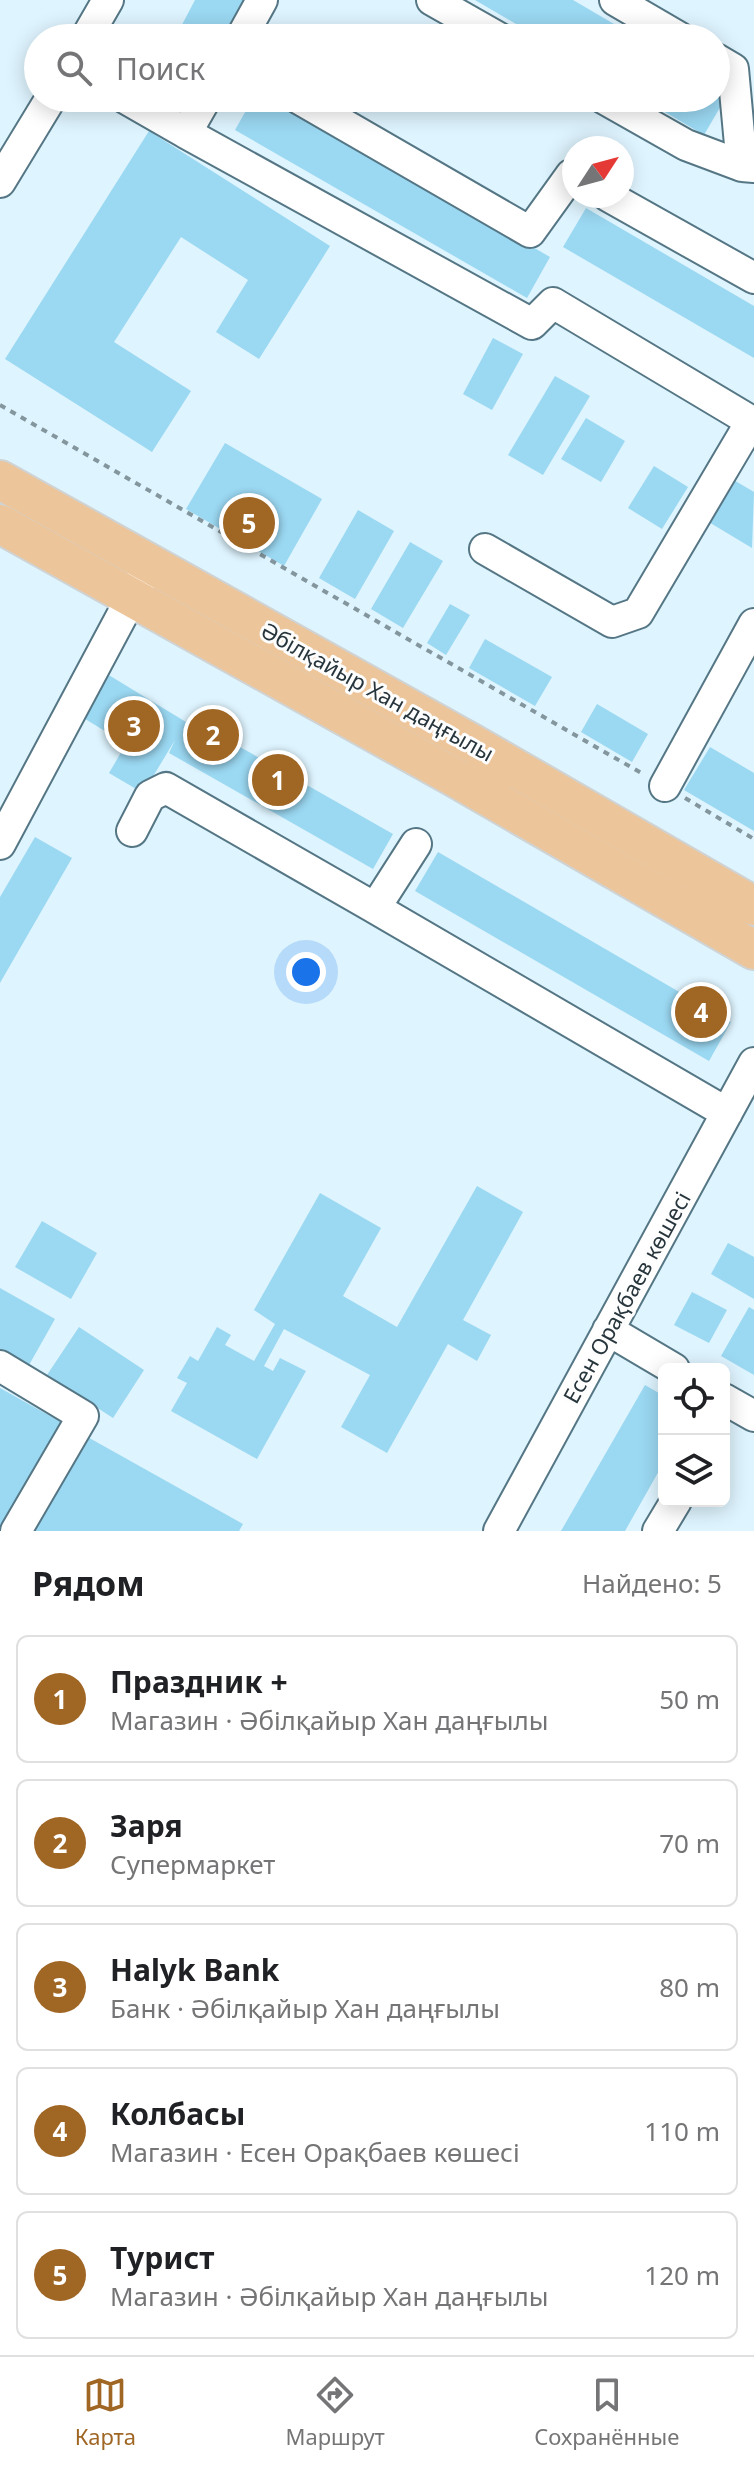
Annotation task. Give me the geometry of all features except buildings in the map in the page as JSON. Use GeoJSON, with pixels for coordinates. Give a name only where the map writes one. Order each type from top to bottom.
{"type":"FeatureCollection","features":[{"type":"Feature","properties":{"kind":"main road","name":"Әбілқайыр Хан даңғылы"},"geometry":{"type":"LineString","coordinates":[[0,480],[754,906]]}},
{"type":"Feature","properties":{"kind":"main road","name":"Әбілқайыр Хан даңғылы"},"geometry":{"type":"LineString","coordinates":[[0,524],[454,777],[754,950]]}},
{"type":"Feature","properties":{"kind":"street"},"geometry":{"type":"LineString","coordinates":[[94,24],[108,0]]}},
{"type":"Feature","properties":{"kind":"street"},"geometry":{"type":"LineString","coordinates":[[249,24],[262,0]]}},
{"type":"Feature","properties":{"kind":"street"},"geometry":{"type":"LineString","coordinates":[[432,0],[474,24]]}},
{"type":"Feature","properties":{"kind":"street"},"geometry":{"type":"LineString","coordinates":[[615,0],[656,24]]}},
{"type":"Feature","properties":{"kind":"street"},"geometry":{"type":"LineString","coordinates":[[628,112],[686,145],[748,167],[733,69],[730,67]]}},
{"type":"Feature","properties":{"kind":"street"},"geometry":{"type":"LineString","coordinates":[[0,182],[42,112]]}},
{"type":"Feature","properties":{"kind":"street"},"geometry":{"type":"LineString","coordinates":[[149,112],[532,324],[553,303],[752,423],[638,613],[627,619],[612,622],[485,549]]}},
{"type":"Feature","properties":{"kind":"street"},"geometry":{"type":"LineString","coordinates":[[186,133],[198,112]]}},
{"type":"Feature","properties":{"kind":"street"},"geometry":{"type":"LineString","coordinates":[[322,112],[530,232],[562,188]]}},
{"type":"Feature","properties":{"kind":"street"},"geometry":{"type":"LineString","coordinates":[[629,208],[754,278]]}},
{"type":"Feature","properties":{"kind":"street"},"geometry":{"type":"LineString","coordinates":[[0,844],[150,563]]}},
{"type":"Feature","properties":{"kind":"street"},"geometry":{"type":"LineString","coordinates":[[665,786],[754,624]]}},
{"type":"Feature","properties":{"kind":"street"},"geometry":{"type":"LineString","coordinates":[[132,831],[150,796],[166,788],[727,1113]]}},
{"type":"Feature","properties":{"kind":"street"},"geometry":{"type":"LineString","coordinates":[[375,908],[416,844]]}},
{"type":"Feature","properties":{"kind":"street","name":"Есен Орақбаев көшесі"},"geometry":{"type":"LineString","coordinates":[[499,1531],[754,1063]]}},
{"type":"Feature","properties":{"kind":"street"},"geometry":{"type":"LineString","coordinates":[[608,1330],[664,1363]]}},
{"type":"Feature","properties":{"kind":"street"},"geometry":{"type":"LineString","coordinates":[[0,1366],[83,1416],[16,1531]]}},
{"type":"Feature","properties":{"kind":"street"},"geometry":{"type":"LineString","coordinates":[[658,1531],[672,1507]]}},
{"type":"Feature","properties":{"kind":"path"},"geometry":{"type":"LineString","coordinates":[[0,405],[754,839]]}},
{"type":"Feature","properties":{"kind":"place","name":"Турист"},"geometry":{"type":"Point","coordinates":[249,523]}},
{"type":"Feature","properties":{"kind":"place","name":"Halyk Bank"},"geometry":{"type":"Point","coordinates":[134,726]}},
{"type":"Feature","properties":{"kind":"place","name":"Заря"},"geometry":{"type":"Point","coordinates":[213,735]}},
{"type":"Feature","properties":{"kind":"place","name":"Праздник +"},"geometry":{"type":"Point","coordinates":[278,780]}},
{"type":"Feature","properties":{"kind":"place","name":"Колбасы"},"geometry":{"type":"Point","coordinates":[701,1012]}}]}
